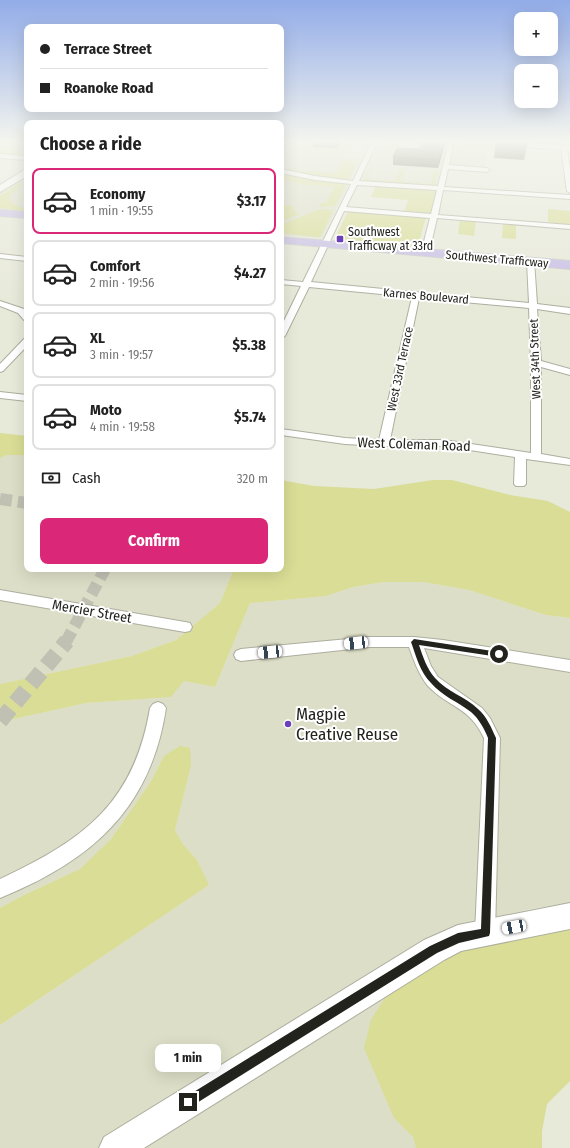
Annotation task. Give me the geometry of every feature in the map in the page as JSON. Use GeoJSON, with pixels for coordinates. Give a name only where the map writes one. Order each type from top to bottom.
{"type":"FeatureCollection","features":[{"type":"Feature","properties":{"kind":"main road"},"geometry":{"type":"LineString","coordinates":[[1,214],[24,215]]}},
{"type":"Feature","properties":{"kind":"main road"},"geometry":{"type":"LineString","coordinates":[[1,214],[24,218]]}},
{"type":"Feature","properties":{"kind":"main road","name":"Southwest Trafficway"},"geometry":{"type":"LineString","coordinates":[[284,237],[570,265]]}},
{"type":"Feature","properties":{"kind":"main road","name":"Southwest Trafficway"},"geometry":{"type":"LineString","coordinates":[[284,240],[426,249],[570,261]]}},
{"type":"Feature","properties":{"kind":"main road"},"geometry":{"type":"LineString","coordinates":[[114,1148],[434,950],[458,938],[570,916]]}},
{"type":"Feature","properties":{"kind":"street"},"geometry":{"type":"LineString","coordinates":[[284,330],[349,194]]}},
{"type":"Feature","properties":{"kind":"street"},"geometry":{"type":"LineString","coordinates":[[426,249],[439,194]]}},
{"type":"Feature","properties":{"kind":"street"},"geometry":{"type":"LineString","coordinates":[[512,194],[570,198]]}},
{"type":"Feature","properties":{"kind":"street"},"geometry":{"type":"LineString","coordinates":[[342,209],[570,227]]}},
{"type":"Feature","properties":{"kind":"street"},"geometry":{"type":"LineString","coordinates":[[0,256],[24,259]]}},
{"type":"Feature","properties":{"kind":"street","name":"West 34th Street"},"geometry":{"type":"LineString","coordinates":[[531,262],[536,363],[536,456]]}},
{"type":"Feature","properties":{"kind":"street","name":"Karnes Boulevard"},"geometry":{"type":"LineString","coordinates":[[284,282],[533,306],[570,312]]}},
{"type":"Feature","properties":{"kind":"street","name":"West 33rd Terrace"},"geometry":{"type":"LineString","coordinates":[[384,443],[416,295]]}},
{"type":"Feature","properties":{"kind":"street"},"geometry":{"type":"LineString","coordinates":[[0,303],[21,311],[24,314]]}},
{"type":"Feature","properties":{"kind":"street"},"geometry":{"type":"LineString","coordinates":[[0,369],[24,344]]}},
{"type":"Feature","properties":{"kind":"street"},"geometry":{"type":"LineString","coordinates":[[536,363],[570,372]]}},
{"type":"Feature","properties":{"kind":"street"},"geometry":{"type":"LineString","coordinates":[[0,395],[24,398]]}},
{"type":"Feature","properties":{"kind":"street","name":"West Coleman Road"},"geometry":{"type":"LineString","coordinates":[[284,432],[345,441],[384,443],[444,443],[570,462]]}},
{"type":"Feature","properties":{"kind":"street"},"geometry":{"type":"LineString","coordinates":[[520,484],[521,454]]}},
{"type":"Feature","properties":{"kind":"street","name":"Mercier Street"},"geometry":{"type":"LineString","coordinates":[[0,595],[185,627]]}},
{"type":"Feature","properties":{"kind":"street"},"geometry":{"type":"LineString","coordinates":[[241,655],[370,642],[414,642],[443,645],[570,666]]}},
{"type":"Feature","properties":{"kind":"street"},"geometry":{"type":"LineString","coordinates":[[414,642],[422,662],[432,680],[442,689],[475,710],[485,722],[492,738],[485,933]]}},
{"type":"Feature","properties":{"kind":"street"},"geometry":{"type":"LineString","coordinates":[[0,889],[48,865],[85,841],[116,810],[135,782],[151,743],[158,708]]}},
{"type":"Feature","properties":{"kind":"shaded area"},"geometry":{"type":"Polygon","coordinates":[[[0,194],[24,194],[24,214],[0,212],[0,194]]]}},
{"type":"Feature","properties":{"kind":"shaded area"},"geometry":{"type":"Polygon","coordinates":[[[284,194],[344,194],[322,238],[284,235],[284,194]]]}},
{"type":"Feature","properties":{"kind":"shaded area"},"geometry":{"type":"Polygon","coordinates":[[[4,452],[24,455],[24,572],[233,572],[220,603],[176,640],[132,656],[0,684],[0,456],[4,452]]]}},
{"type":"Feature","properties":{"kind":"shaded area"},"geometry":{"type":"Polygon","coordinates":[[[384,582],[423,582],[469,590],[546,615],[570,618],[570,903],[530,909],[429,937],[392,961],[394,1118],[413,1137],[416,1148],[0,1148],[0,1025],[209,885],[197,860],[182,843],[175,830],[191,765],[164,756],[150,783],[111,839],[80,869],[0,908],[0,722],[86,703],[171,697],[184,681],[215,687],[250,603],[326,596],[353,587],[384,582]]]}},
{"type":"Feature","properties":{"kind":"green space"},"geometry":{"type":"Polygon","coordinates":[[[4,194],[12,194],[10,195],[10,201],[14,205],[24,208],[24,211],[0,208],[0,196],[4,194]]]}},
{"type":"Feature","properties":{"kind":"green space"},"geometry":{"type":"Polygon","coordinates":[[[331,194],[341,194],[335,206],[320,207],[320,203],[326,203],[331,194]]]}},
{"type":"Feature","properties":{"kind":"green space"},"geometry":{"type":"Polygon","coordinates":[[[372,194],[436,194],[431,214],[404,212],[408,200],[371,197],[372,194]]]}},
{"type":"Feature","properties":{"kind":"green space"},"geometry":{"type":"Polygon","coordinates":[[[285,205],[293,206],[293,210],[299,214],[284,221],[285,205]]]}},
{"type":"Feature","properties":{"kind":"green space"},"geometry":{"type":"Polygon","coordinates":[[[328,209],[333,211],[320,237],[284,233],[284,224],[318,210],[328,209]]]}},
{"type":"Feature","properties":{"kind":"green space"},"geometry":{"type":"Polygon","coordinates":[[[548,209],[570,211],[570,226],[548,224],[548,209]]]}},
{"type":"Feature","properties":{"kind":"green space"},"geometry":{"type":"Polygon","coordinates":[[[348,211],[426,217],[418,246],[335,239],[348,211]]]}},
{"type":"Feature","properties":{"kind":"green space"},"geometry":{"type":"Polygon","coordinates":[[[460,219],[476,220],[474,236],[458,234],[460,219]]]}},
{"type":"Feature","properties":{"kind":"green space"},"geometry":{"type":"Polygon","coordinates":[[[503,223],[516,224],[516,239],[502,238],[503,223]]]}},
{"type":"Feature","properties":{"kind":"green space"},"geometry":{"type":"Polygon","coordinates":[[[0,433],[24,436],[24,455],[7,455],[0,458],[0,433]]]}},
{"type":"Feature","properties":{"kind":"green space"},"geometry":{"type":"Polygon","coordinates":[[[433,480],[452,480],[510,495],[548,501],[570,512],[570,618],[546,615],[469,590],[423,582],[384,582],[353,587],[326,596],[250,603],[215,687],[184,681],[171,697],[86,703],[0,722],[0,684],[132,656],[176,640],[220,603],[233,572],[284,572],[284,481],[314,486],[374,489],[433,480]]]}},
{"type":"Feature","properties":{"kind":"green space"},"geometry":{"type":"Polygon","coordinates":[[[180,746],[190,748],[191,765],[175,830],[182,843],[197,860],[209,885],[0,1025],[0,908],[80,869],[111,839],[150,783],[164,756],[180,746]]]}},
{"type":"Feature","properties":{"kind":"green space"},"geometry":{"type":"Polygon","coordinates":[[[570,925],[570,1081],[547,1104],[542,1131],[542,1148],[416,1148],[413,1137],[394,1118],[364,1048],[371,1020],[388,993],[462,949],[570,925]]]}},
{"type":"Feature","properties":{"kind":"tunnel"},"geometry":{"type":"LineString","coordinates":[[0,499],[24,503]]}},
{"type":"Feature","properties":{"kind":"tunnel"},"geometry":{"type":"LineString","coordinates":[[66,642],[103,572]]}},
{"type":"Feature","properties":{"kind":"tunnel"},"geometry":{"type":"LineString","coordinates":[[0,721],[67,641]]}},
{"type":"Feature","properties":{"kind":"place","name":"Southwest Trafficway at 33rd"},"geometry":{"type":"Point","coordinates":[340,239]}},
{"type":"Feature","properties":{"kind":"place","name":"Magpie Creative Reuse"},"geometry":{"type":"Point","coordinates":[288,724]}},
{"type":"Feature","properties":{"kind":"route"},"geometry":{"type":"LineString","coordinates":[[188,1102],[434,950],[458,938],[485,933],[492,738],[485,722],[475,710],[442,689],[432,680],[422,662],[414,642],[499,654]]}}]}
